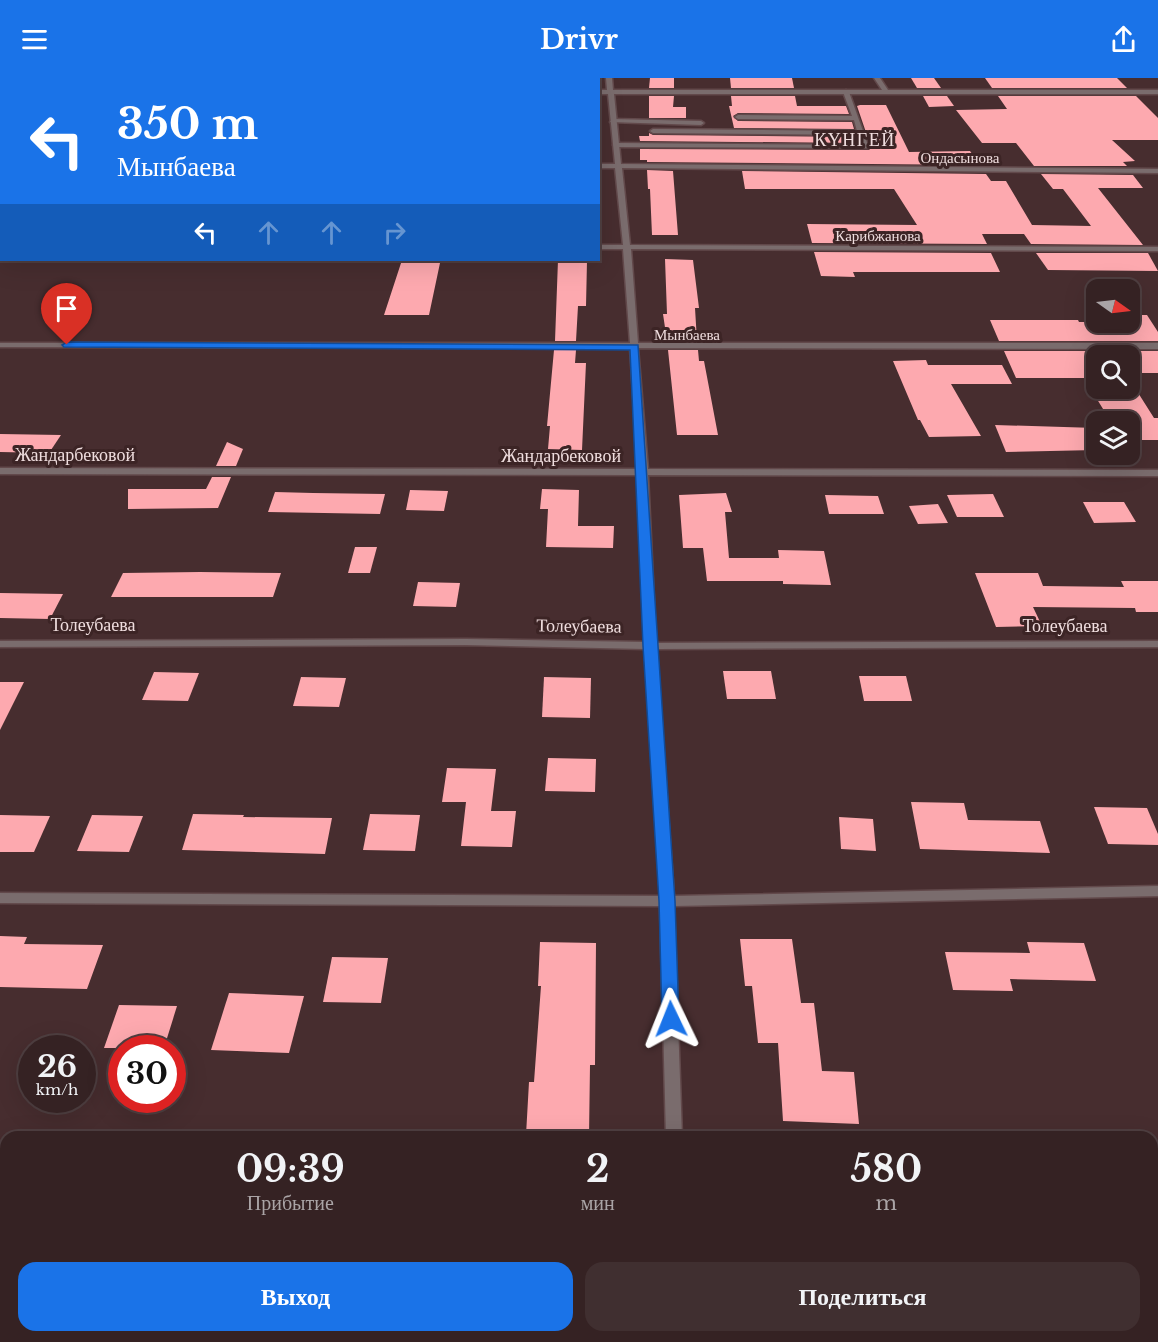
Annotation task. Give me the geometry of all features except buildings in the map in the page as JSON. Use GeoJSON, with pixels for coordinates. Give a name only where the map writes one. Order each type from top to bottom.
{"type":"FeatureCollection","features":[{"type":"Feature","properties":{"kind":"street"},"geometry":{"type":"LineString","coordinates":[[609,78],[608,92],[619,166],[627,247],[643,472],[650,646],[667,901],[674,1131]]}},
{"type":"Feature","properties":{"kind":"street"},"geometry":{"type":"LineString","coordinates":[[877,78],[886,92]]}},
{"type":"Feature","properties":{"kind":"street"},"geometry":{"type":"LineString","coordinates":[[600,92],[1158,92]]}},
{"type":"Feature","properties":{"kind":"street"},"geometry":{"type":"LineString","coordinates":[[616,145],[867,147],[846,92]]}},
{"type":"Feature","properties":{"kind":"street"},"geometry":{"type":"LineString","coordinates":[[738,117],[856,118]]}},
{"type":"Feature","properties":{"kind":"street"},"geometry":{"type":"LineString","coordinates":[[612,122],[701,123]]}},
{"type":"Feature","properties":{"kind":"street"},"geometry":{"type":"LineString","coordinates":[[653,131],[861,133]]}},
{"type":"Feature","properties":{"kind":"street","name":"Ондасынова"},"geometry":{"type":"LineString","coordinates":[[600,166],[1158,171]]}},
{"type":"Feature","properties":{"kind":"street","name":"Карибжанова"},"geometry":{"type":"LineString","coordinates":[[600,247],[1158,249]]}},
{"type":"Feature","properties":{"kind":"street","name":"Мынбаева"},"geometry":{"type":"LineString","coordinates":[[0,345],[1158,346]]}},
{"type":"Feature","properties":{"kind":"street","name":"Жандарбековой"},"geometry":{"type":"LineString","coordinates":[[0,471],[1158,473]]}},
{"type":"Feature","properties":{"kind":"street","name":"Толеубаева"},"geometry":{"type":"LineString","coordinates":[[0,644],[466,642],[650,646],[1158,644]]}},
{"type":"Feature","properties":{"kind":"street"},"geometry":{"type":"LineString","coordinates":[[0,898],[667,901],[1158,891]]}},
{"type":"Feature","properties":{"kind":"district","name":"КҮНГЕЙ"},"geometry":{"type":"Point","coordinates":[855,140]}},
{"type":"Feature","properties":{"kind":"route"},"geometry":{"type":"LineString","coordinates":[[67,345],[635,347],[650,646],[667,901],[671,1019]]}}]}
